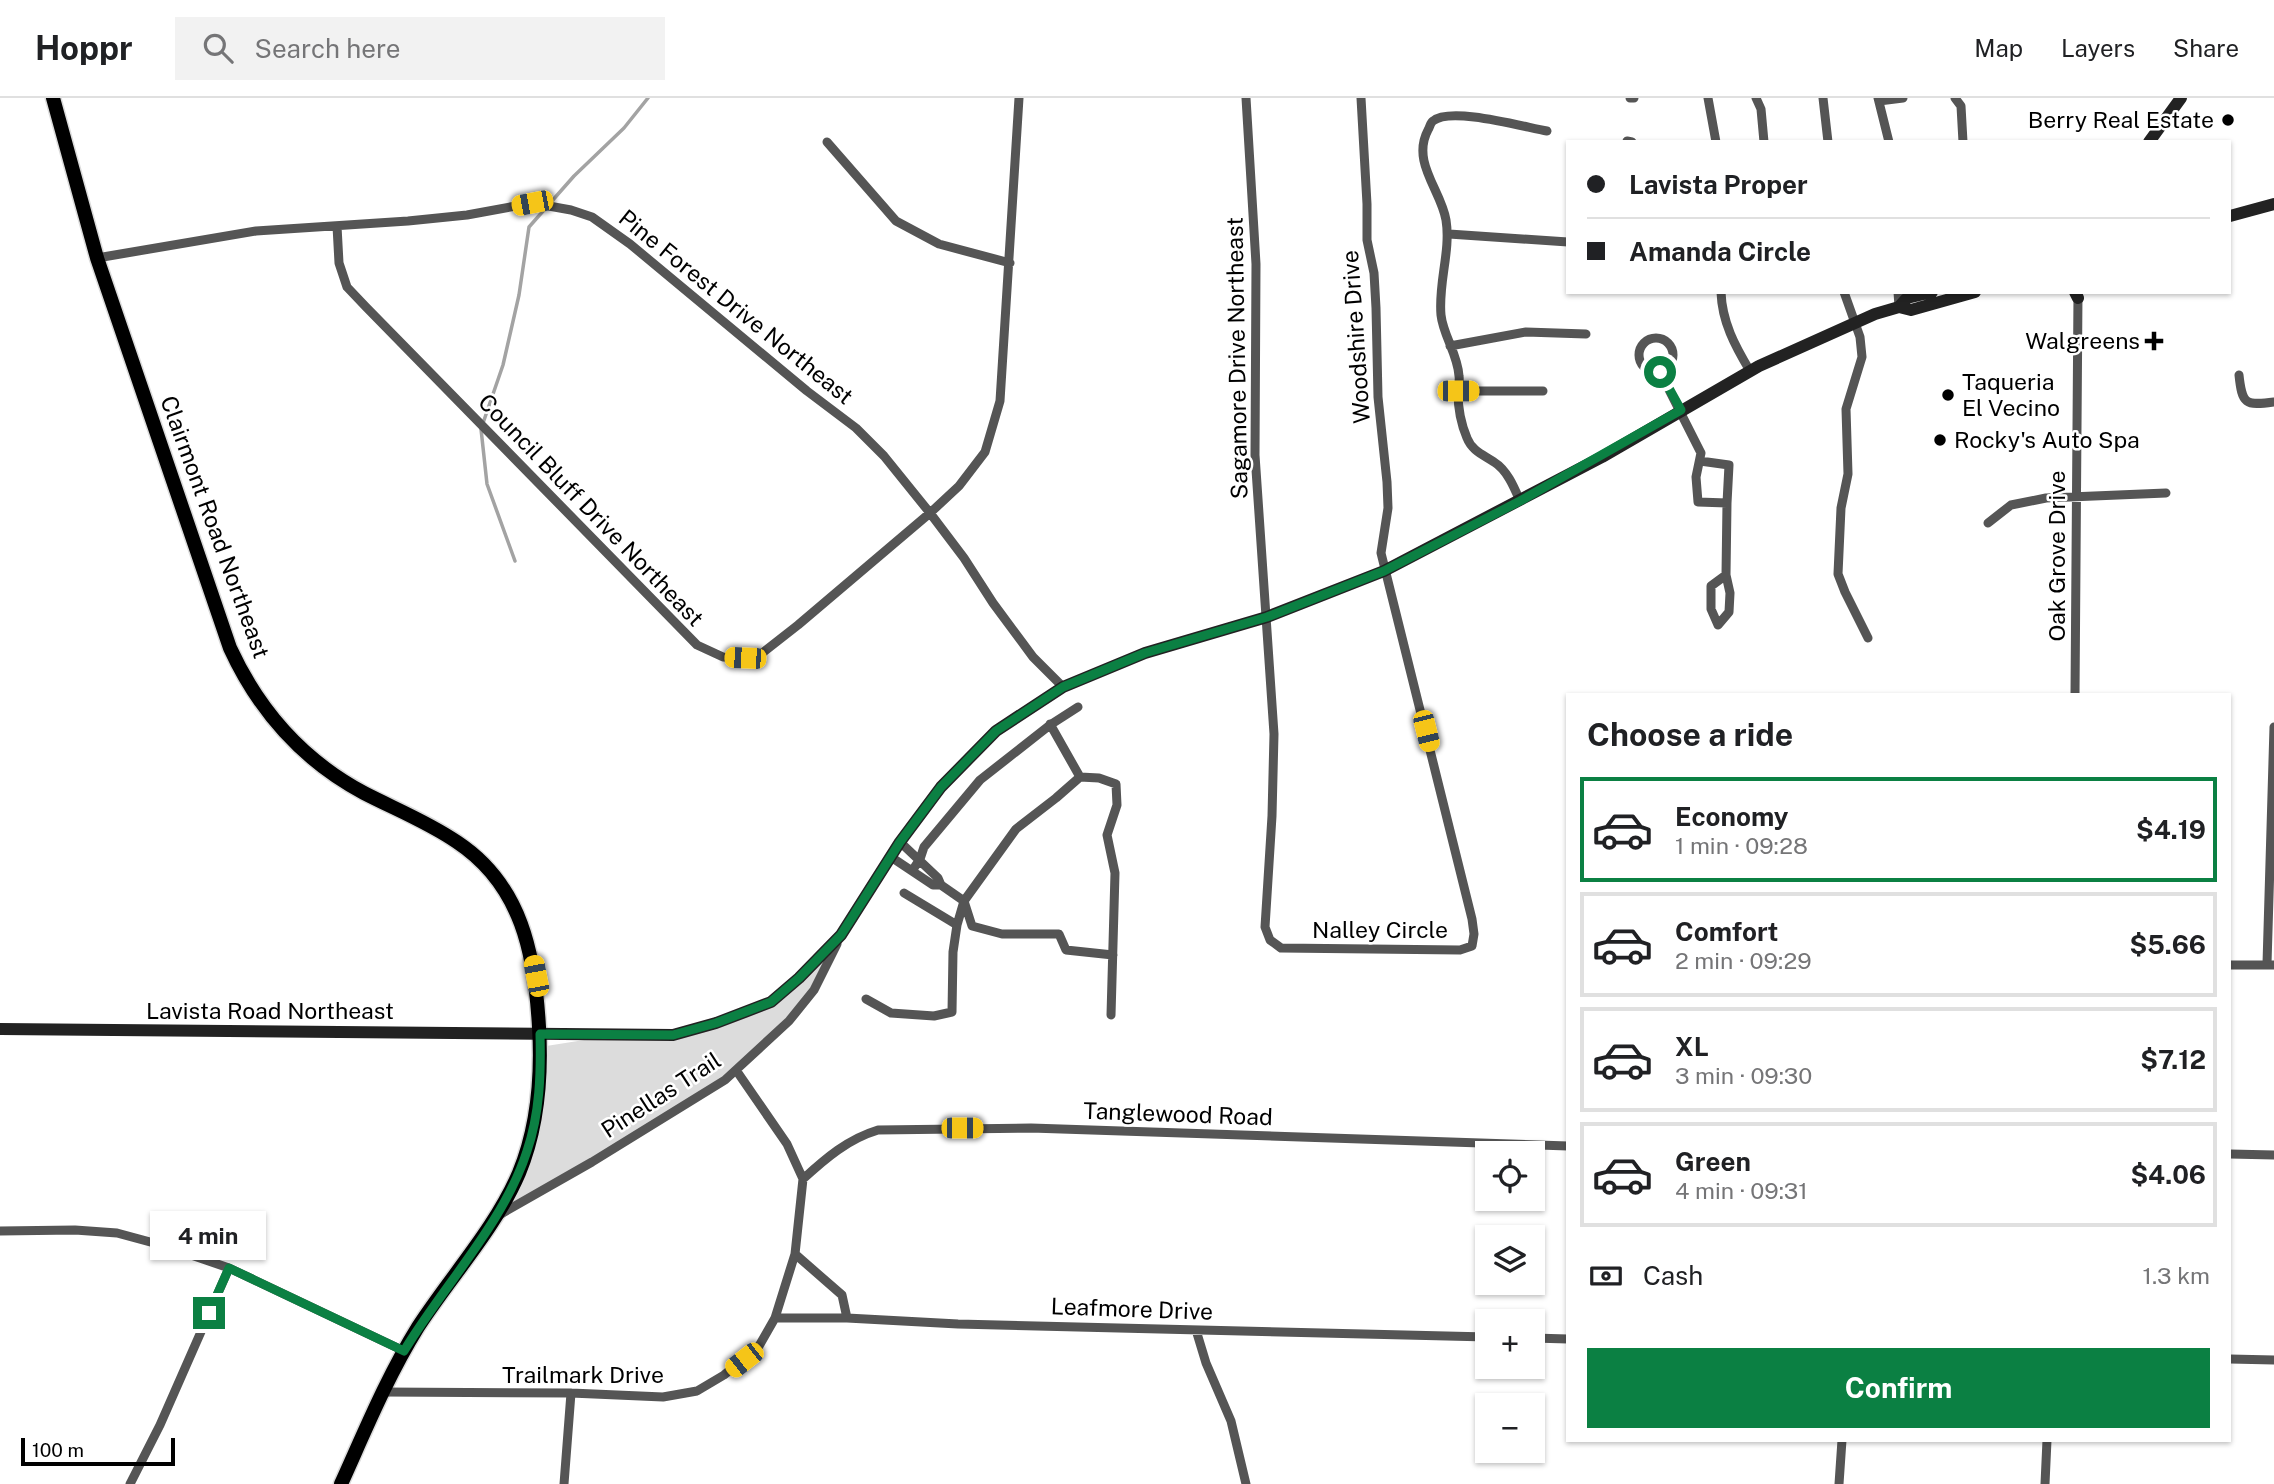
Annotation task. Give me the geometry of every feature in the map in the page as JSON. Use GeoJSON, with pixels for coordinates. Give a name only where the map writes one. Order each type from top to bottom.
{"type":"FeatureCollection","features":[{"type":"Feature","properties":{"kind":"main road","name":"Clairmont Road Northeast"},"geometry":{"type":"LineString","coordinates":[[53,98],[97,258],[230,648],[248,685],[282,730],[314,761],[357,789],[446,835],[469,850],[489,871],[516,910],[530,948],[536,976],[540,1034],[539,1088],[534,1124],[518,1175],[495,1218],[404,1351],[341,1484]]}},
{"type":"Feature","properties":{"kind":"main road"},"geometry":{"type":"LineString","coordinates":[[2150,140],[2181,98]]}},
{"type":"Feature","properties":{"kind":"main road"},"geometry":{"type":"LineString","coordinates":[[2231,216],[2274,204]]}},
{"type":"Feature","properties":{"kind":"main road"},"geometry":{"type":"LineString","coordinates":[[1923,294],[1907,298],[1899,307],[1911,310],[1968,294]]}},
{"type":"Feature","properties":{"kind":"main road","name":"Lavista Road Northeast"},"geometry":{"type":"LineString","coordinates":[[0,1029],[673,1035],[716,1023],[771,1002],[799,978],[841,935],[900,842],[941,787],[996,731],[1063,687],[1145,653],[1267,617],[1384,571],[1520,501],[1750,371],[1854,322],[1899,307]]}},
{"type":"Feature","properties":{"kind":"street","name":"Council Bluff Drive Northeast"},"geometry":{"type":"LineString","coordinates":[[337,226],[339,262],[347,287],[697,645],[723,657],[745,658],[761,653],[798,625],[930,513],[959,486],[985,452],[1000,401],[1019,98]]}},
{"type":"Feature","properties":{"kind":"street","name":"Sagamore Drive Northeast"},"geometry":{"type":"LineString","coordinates":[[1246,98],[1256,264],[1255,455],[1267,617]]}},
{"type":"Feature","properties":{"kind":"street","name":"Woodshire Drive"},"geometry":{"type":"LineString","coordinates":[[1361,98],[1367,240],[1374,273],[1378,397],[1387,482],[1388,508],[1381,553],[1384,571]]}},
{"type":"Feature","properties":{"kind":"street"},"geometry":{"type":"LineString","coordinates":[[1708,98],[1716,140]]}},
{"type":"Feature","properties":{"kind":"street"},"geometry":{"type":"LineString","coordinates":[[1756,98],[1761,109],[1764,140]]}},
{"type":"Feature","properties":{"kind":"street"},"geometry":{"type":"LineString","coordinates":[[1823,98],[1828,140]]}},
{"type":"Feature","properties":{"kind":"street"},"geometry":{"type":"LineString","coordinates":[[1888,140],[1878,99],[1903,98]]}},
{"type":"Feature","properties":{"kind":"street"},"geometry":{"type":"LineString","coordinates":[[1955,98],[1961,106],[1962,140]]}},
{"type":"Feature","properties":{"kind":"street"},"geometry":{"type":"LineString","coordinates":[[1520,501],[1512,482],[1496,463],[1480,454],[1468,442],[1461,417],[1458,391],[1460,375],[1441,315],[1445,249],[1449,234],[1445,211],[1426,170],[1422,150],[1425,136],[1433,121],[1448,115],[1475,116],[1547,131]]}},
{"type":"Feature","properties":{"kind":"street"},"geometry":{"type":"LineString","coordinates":[[827,142],[897,221],[939,244],[1010,263]]}},
{"type":"Feature","properties":{"kind":"street","name":"Pine Forest Drive Northeast"},"geometry":{"type":"LineString","coordinates":[[97,258],[256,231],[455,216],[532,203],[592,217],[630,244],[807,391],[856,428],[884,456],[930,513],[1033,657],[1063,687]]}},
{"type":"Feature","properties":{"kind":"street"},"geometry":{"type":"LineString","coordinates":[[1449,234],[1566,242]]}},
{"type":"Feature","properties":{"kind":"street"},"geometry":{"type":"LineString","coordinates":[[1721,294],[1722,307],[1733,343],[1750,371]]}},
{"type":"Feature","properties":{"kind":"street"},"geometry":{"type":"LineString","coordinates":[[1845,294],[1860,337],[1862,357],[1846,409],[1848,474],[1841,508],[1838,575],[1868,638]]}},
{"type":"Feature","properties":{"kind":"street"},"geometry":{"type":"LineString","coordinates":[[1898,294],[1899,307]]}},
{"type":"Feature","properties":{"kind":"street","name":"Oak Grove Drive"},"geometry":{"type":"LineString","coordinates":[[2075,693],[2077,294]]}},
{"type":"Feature","properties":{"kind":"street"},"geometry":{"type":"LineString","coordinates":[[1450,346],[1526,332],[1587,334]]}},
{"type":"Feature","properties":{"kind":"street"},"geometry":{"type":"LineString","coordinates":[[1660,372],[1668,367],[1673,358],[1672,348],[1665,340],[1655,338],[1646,341],[1640,349],[1639,359],[1645,368],[1660,372],[1702,453],[1696,477],[1698,502],[1727,503]]}},
{"type":"Feature","properties":{"kind":"street"},"geometry":{"type":"LineString","coordinates":[[2239,376],[2241,396],[2245,401],[2254,405],[2274,402]]}},
{"type":"Feature","properties":{"kind":"street"},"geometry":{"type":"LineString","coordinates":[[1458,391],[1544,391]]}},
{"type":"Feature","properties":{"kind":"street"},"geometry":{"type":"LineString","coordinates":[[1700,461],[1729,465],[1726,575],[1730,593],[1728,612],[1718,625],[1710,609],[1711,586],[1726,575]]}},
{"type":"Feature","properties":{"kind":"street"},"geometry":{"type":"LineString","coordinates":[[1988,523],[2011,505],[2046,498],[2166,493]]}},
{"type":"Feature","properties":{"kind":"street","name":"Nalley Circle"},"geometry":{"type":"LineString","coordinates":[[1267,617],[1274,734],[1265,927],[1270,940],[1281,948],[1308,950],[1460,950],[1472,946],[1472,919],[1384,571]]}},
{"type":"Feature","properties":{"kind":"street"},"geometry":{"type":"LineString","coordinates":[[912,871],[924,847],[980,780],[1050,724],[1078,707]]}},
{"type":"Feature","properties":{"kind":"street"},"geometry":{"type":"LineString","coordinates":[[1050,724],[1080,777]]}},
{"type":"Feature","properties":{"kind":"street"},"geometry":{"type":"LineString","coordinates":[[2231,965],[2271,965],[2274,727]]}},
{"type":"Feature","properties":{"kind":"street"},"geometry":{"type":"LineString","coordinates":[[866,999],[891,1013],[934,1016],[952,1012],[953,952],[964,901],[1016,829],[1080,777],[1100,778],[1116,784],[1117,805],[1107,835],[1115,873],[1111,1015]]}},
{"type":"Feature","properties":{"kind":"street"},"geometry":{"type":"LineString","coordinates":[[900,842],[920,859],[942,886]]}},
{"type":"Feature","properties":{"kind":"street"},"geometry":{"type":"LineString","coordinates":[[891,857],[933,885],[942,886],[964,901],[972,926],[1002,934],[1059,934],[1066,950],[1113,955]]}},
{"type":"Feature","properties":{"kind":"street"},"geometry":{"type":"LineString","coordinates":[[904,893],[957,925]]}},
{"type":"Feature","properties":{"kind":"street","name":"Pinellas Trail"},"geometry":{"type":"LineString","coordinates":[[495,1218],[725,1080],[789,1021],[814,990],[841,935]]}},
{"type":"Feature","properties":{"kind":"street"},"geometry":{"type":"LineString","coordinates":[[736,1070],[787,1144],[803,1179]]}},
{"type":"Feature","properties":{"kind":"street","name":"Tanglewood Road"},"geometry":{"type":"LineString","coordinates":[[803,1179],[840,1147],[859,1135],[878,1130],[1031,1128],[1566,1146]]}},
{"type":"Feature","properties":{"kind":"street"},"geometry":{"type":"LineString","coordinates":[[2231,1154],[2274,1155]]}},
{"type":"Feature","properties":{"kind":"street","name":"Trailmark Drive"},"geometry":{"type":"LineString","coordinates":[[383,1392],[663,1397],[697,1391],[724,1375],[759,1346],[775,1318],[795,1254],[803,1179]]}},
{"type":"Feature","properties":{"kind":"street"},"geometry":{"type":"LineString","coordinates":[[0,1231],[75,1230],[117,1233],[165,1246],[229,1268],[404,1351]]}},
{"type":"Feature","properties":{"kind":"street"},"geometry":{"type":"LineString","coordinates":[[795,1254],[842,1295],[846,1318]]}},
{"type":"Feature","properties":{"kind":"street"},"geometry":{"type":"LineString","coordinates":[[130,1484],[160,1425],[229,1268]]}},
{"type":"Feature","properties":{"kind":"street","name":"Leafmore Drive"},"geometry":{"type":"LineString","coordinates":[[775,1318],[1475,1337]]}},
{"type":"Feature","properties":{"kind":"street"},"geometry":{"type":"LineString","coordinates":[[1196,1330],[1206,1363],[1231,1421],[1247,1484]]}},
{"type":"Feature","properties":{"kind":"street"},"geometry":{"type":"LineString","coordinates":[[1545,1338],[1566,1339]]}},
{"type":"Feature","properties":{"kind":"street"},"geometry":{"type":"LineString","coordinates":[[2231,1359],[2274,1360]]}},
{"type":"Feature","properties":{"kind":"street"},"geometry":{"type":"LineString","coordinates":[[564,1484],[571,1394]]}},
{"type":"Feature","properties":{"kind":"street"},"geometry":{"type":"LineString","coordinates":[[1839,1484],[1842,1442]]}},
{"type":"Feature","properties":{"kind":"street"},"geometry":{"type":"LineString","coordinates":[[2045,1484],[2047,1442]]}},
{"type":"Feature","properties":{"kind":"shaded area"},"geometry":{"type":"Polygon","coordinates":[[[841,935],[814,990],[725,1080],[510,1205],[537,1111],[540,1047],[622,1034],[673,1035],[771,1002],[841,935]]]}},
{"type":"Feature","properties":{"kind":"waterway"},"geometry":{"type":"LineString","coordinates":[[515,561],[487,484],[481,429],[503,365],[519,295],[529,227],[574,176],[624,128],[648,98]]}},
{"type":"Feature","properties":{"kind":"place","name":"Berry Real Estate"},"geometry":{"type":"Point","coordinates":[2228,120]}},
{"type":"Feature","properties":{"kind":"place","name":"Walgreens"},"geometry":{"type":"Point","coordinates":[2154,341]}},
{"type":"Feature","properties":{"kind":"place","name":"Taqueria El Vecino"},"geometry":{"type":"Point","coordinates":[1948,395]}},
{"type":"Feature","properties":{"kind":"place","name":"Rocky's Auto Spa"},"geometry":{"type":"Point","coordinates":[1940,440]}},
{"type":"Feature","properties":{"kind":"route"},"geometry":{"type":"LineString","coordinates":[[209,1313],[229,1268],[404,1351],[495,1218],[518,1175],[537,1111],[540,1034],[673,1035],[716,1023],[771,1002],[841,935],[900,842],[941,787],[996,731],[1063,687],[1145,653],[1267,617],[1384,571],[1602,457],[1681,410],[1660,372]]}}]}
